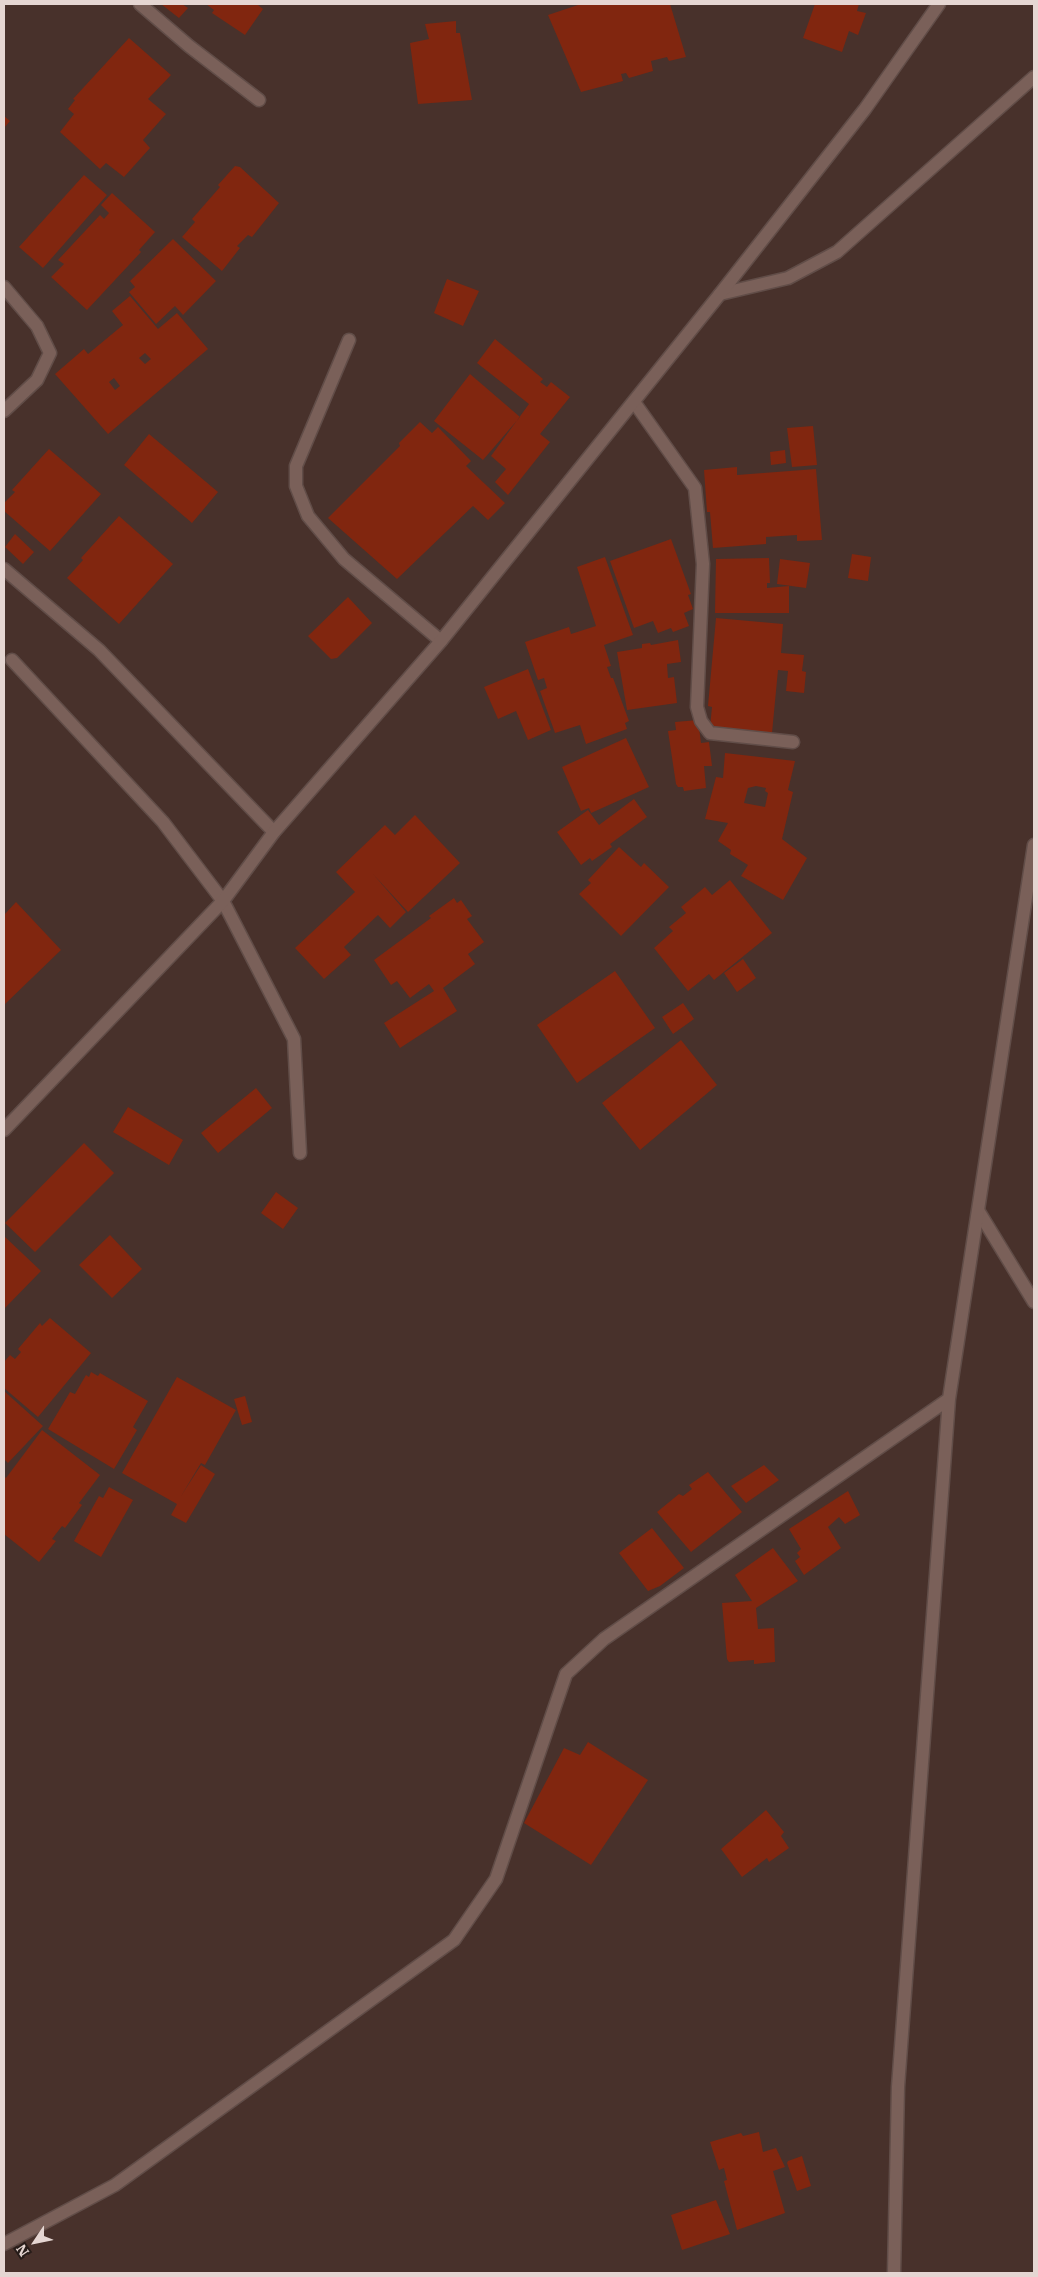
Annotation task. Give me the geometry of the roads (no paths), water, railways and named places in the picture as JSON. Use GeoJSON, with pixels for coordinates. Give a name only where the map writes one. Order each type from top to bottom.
{"type":"FeatureCollection","features":[{"type":"Feature","properties":{"kind":"street"},"geometry":{"type":"LineString","coordinates":[[140,4],[189,46],[259,100]]}},
{"type":"Feature","properties":{"kind":"street"},"geometry":{"type":"LineString","coordinates":[[4,1130],[223,901],[274,832],[441,641],[634,402],[865,109],[939,4]]}},
{"type":"Feature","properties":{"kind":"street"},"geometry":{"type":"LineString","coordinates":[[720,294],[788,278],[837,252],[992,112],[1034,78]]}},
{"type":"Feature","properties":{"kind":"street"},"geometry":{"type":"LineString","coordinates":[[4,287],[37,326],[50,353],[37,380],[4,411]]}},
{"type":"Feature","properties":{"kind":"street"},"geometry":{"type":"LineString","coordinates":[[349,340],[296,466],[296,486],[308,516],[344,559],[441,641]]}},
{"type":"Feature","properties":{"kind":"street"},"geometry":{"type":"LineString","coordinates":[[634,402],[695,488],[703,564],[697,707],[701,721],[710,733],[793,742]]}},
{"type":"Feature","properties":{"kind":"street"},"geometry":{"type":"LineString","coordinates":[[4,569],[99,650],[274,832]]}},
{"type":"Feature","properties":{"kind":"street"},"geometry":{"type":"LineString","coordinates":[[12,660],[163,822],[223,901],[294,1039],[300,1153]]}},
{"type":"Feature","properties":{"kind":"street"},"geometry":{"type":"LineString","coordinates":[[894,2273],[898,2087],[949,1399],[1034,845]]}},
{"type":"Feature","properties":{"kind":"street"},"geometry":{"type":"LineString","coordinates":[[979,1212],[1034,1302]]}},
{"type":"Feature","properties":{"kind":"street"},"geometry":{"type":"LineString","coordinates":[[4,2244],[115,2185],[454,1940],[496,1879],[566,1674],[604,1639],[949,1399]]}}]}
